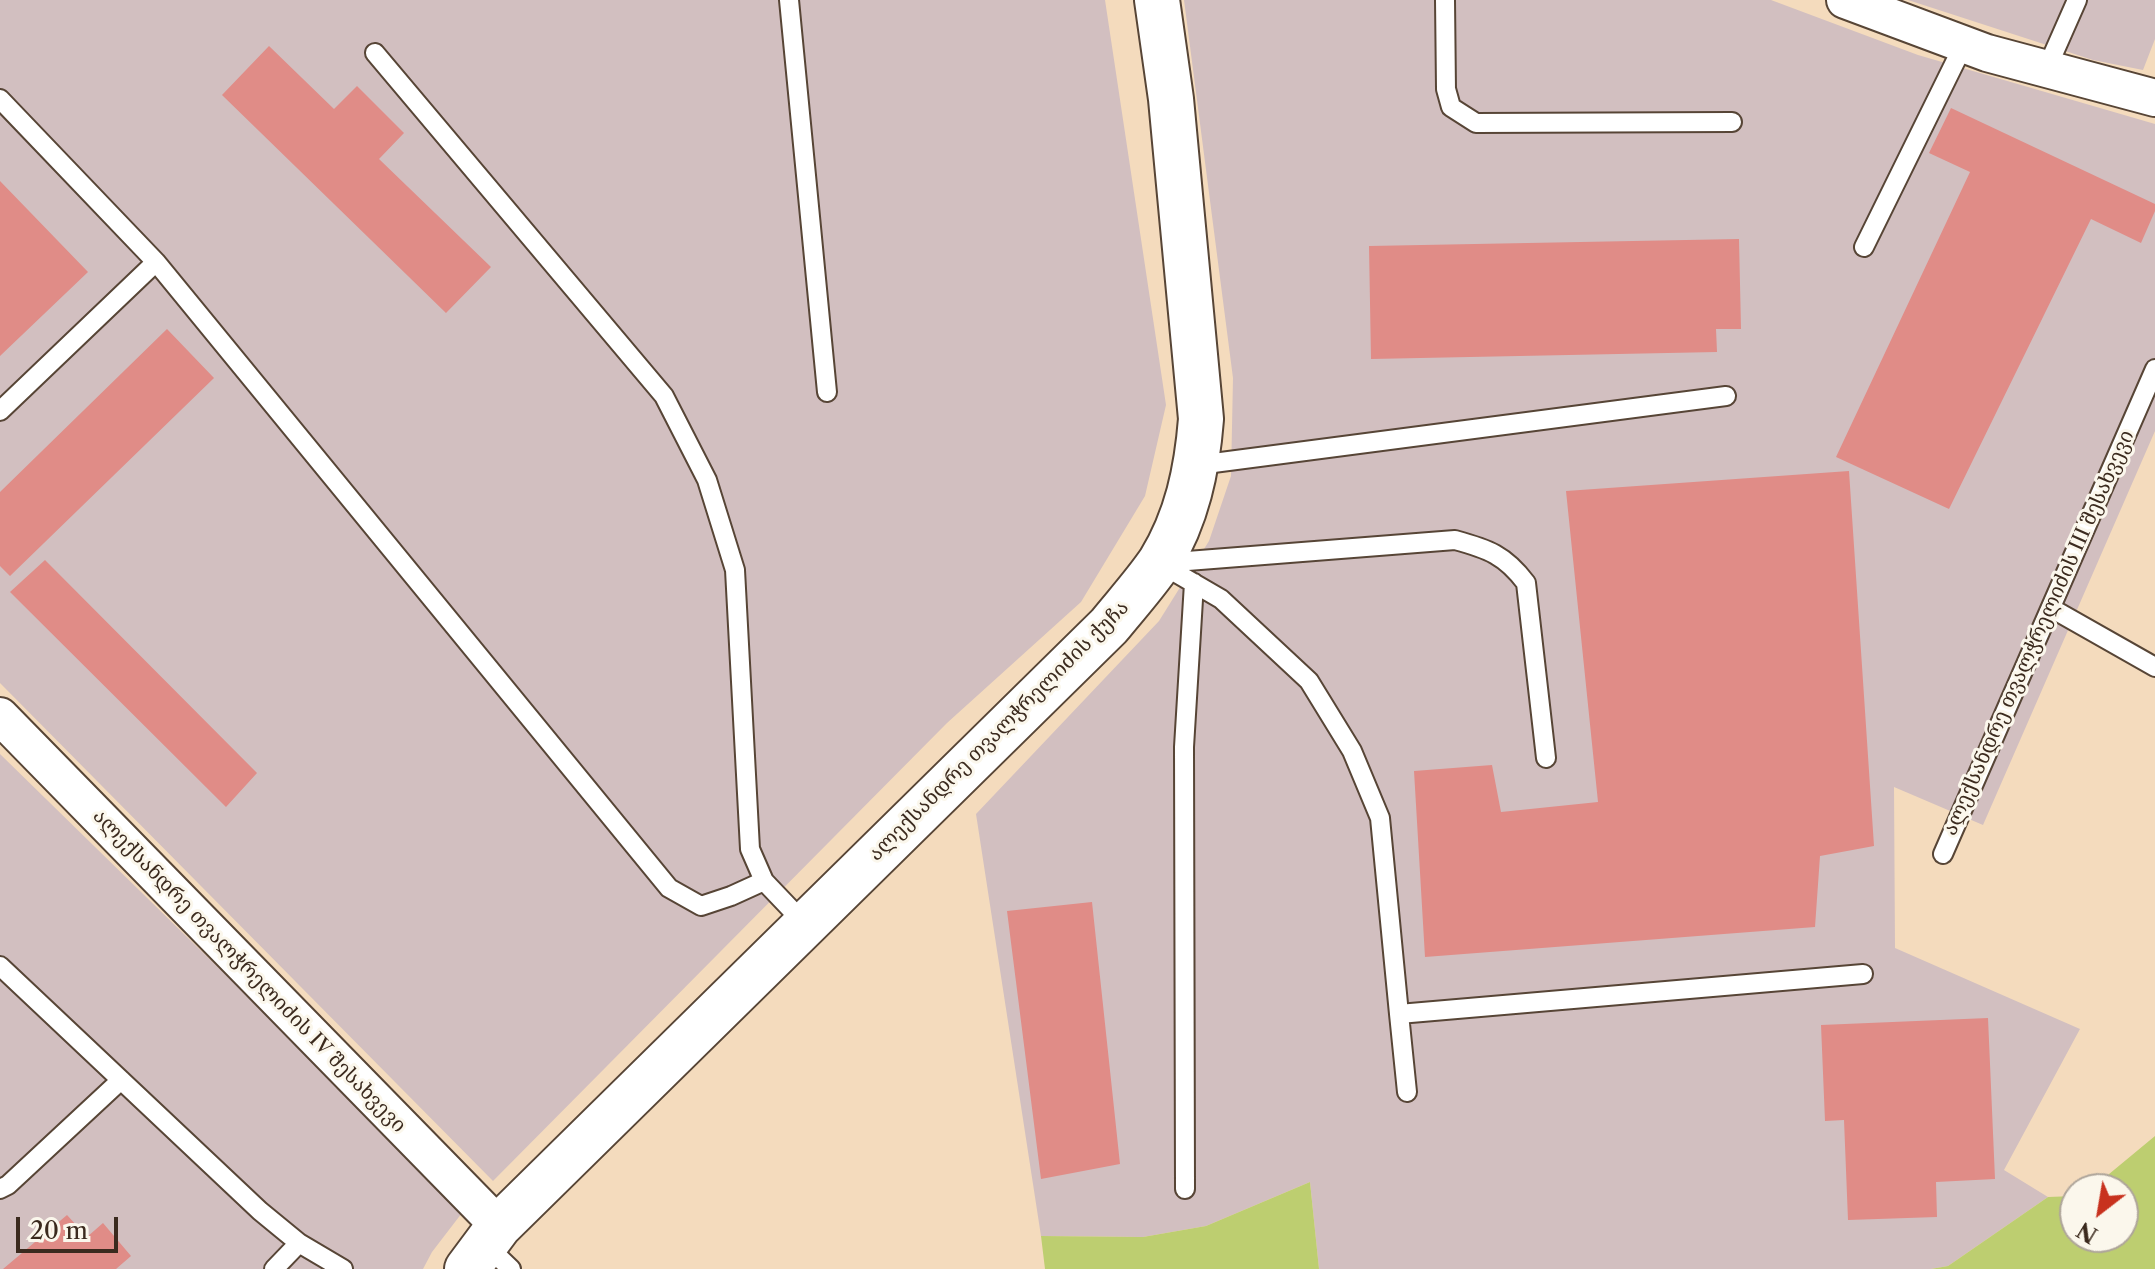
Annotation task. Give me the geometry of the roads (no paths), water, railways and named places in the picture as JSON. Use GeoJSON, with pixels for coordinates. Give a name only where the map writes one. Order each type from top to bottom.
{"type":"FeatureCollection","features":[{"type":"Feature","properties":{"kind":"street","name":"ალექსანდრე თვალჭრელიძის ქუჩა"},"geometry":{"type":"LineString","coordinates":[[490,1252],[805,924],[1109,626],[1177,573],[1181,522],[1198,465],[1201,419],[1171,99],[1157,0]]}},
{"type":"Feature","properties":{"kind":"street"},"geometry":{"type":"LineString","coordinates":[[1845,0],[1964,44],[2154,94]]}},
{"type":"Feature","properties":{"kind":"street","name":"ალექსანდრე თვალჭრელიძის IV შესახვევი"},"geometry":{"type":"LineString","coordinates":[[0,716],[490,1252]]}},
{"type":"Feature","properties":{"kind":"lane"},"geometry":{"type":"LineString","coordinates":[[789,0],[827,392]]}},
{"type":"Feature","properties":{"kind":"lane"},"geometry":{"type":"LineString","coordinates":[[1445,0],[1446,89],[1451,107],[1476,123],[1732,122]]}},
{"type":"Feature","properties":{"kind":"lane"},"geometry":{"type":"LineString","coordinates":[[2047,68],[2077,0]]}},
{"type":"Feature","properties":{"kind":"lane"},"geometry":{"type":"LineString","coordinates":[[1864,247],[1964,44]]}},
{"type":"Feature","properties":{"kind":"lane"},"geometry":{"type":"LineString","coordinates":[[375,53],[664,396],[707,480],[735,570],[750,849],[764,881],[805,924]]}},
{"type":"Feature","properties":{"kind":"lane"},"geometry":{"type":"LineString","coordinates":[[0,99],[156,262],[669,888],[701,906],[764,881]]}},
{"type":"Feature","properties":{"kind":"lane"},"geometry":{"type":"LineString","coordinates":[[0,411],[156,262]]}},
{"type":"Feature","properties":{"kind":"lane","name":"ალექსანდრე თვალჭრელიძის III შესახვევი"},"geometry":{"type":"LineString","coordinates":[[1943,854],[2155,369]]}},
{"type":"Feature","properties":{"kind":"lane"},"geometry":{"type":"LineString","coordinates":[[1198,465],[1726,396]]}},
{"type":"Feature","properties":{"kind":"lane"},"geometry":{"type":"LineString","coordinates":[[1177,573],[1455,540],[1482,547],[1511,563],[1526,583],[1546,758]]}},
{"type":"Feature","properties":{"kind":"lane"},"geometry":{"type":"LineString","coordinates":[[1177,573],[1221,599],[1309,681],[1352,751],[1380,818],[1407,1092]]}},
{"type":"Feature","properties":{"kind":"lane"},"geometry":{"type":"LineString","coordinates":[[1177,573],[1184,747],[1185,1189]]}},
{"type":"Feature","properties":{"kind":"lane"},"geometry":{"type":"LineString","coordinates":[[2051,608],[2155,667]]}},
{"type":"Feature","properties":{"kind":"lane"},"geometry":{"type":"LineString","coordinates":[[0,966],[260,1211],[299,1243],[343,1269]]}},
{"type":"Feature","properties":{"kind":"lane"},"geometry":{"type":"LineString","coordinates":[[1399,1014],[1863,974]]}},
{"type":"Feature","properties":{"kind":"lane"},"geometry":{"type":"LineString","coordinates":[[0,1189],[121,1080]]}},
{"type":"Feature","properties":{"kind":"lane"},"geometry":{"type":"LineString","coordinates":[[274,1269],[299,1243]]}}]}
